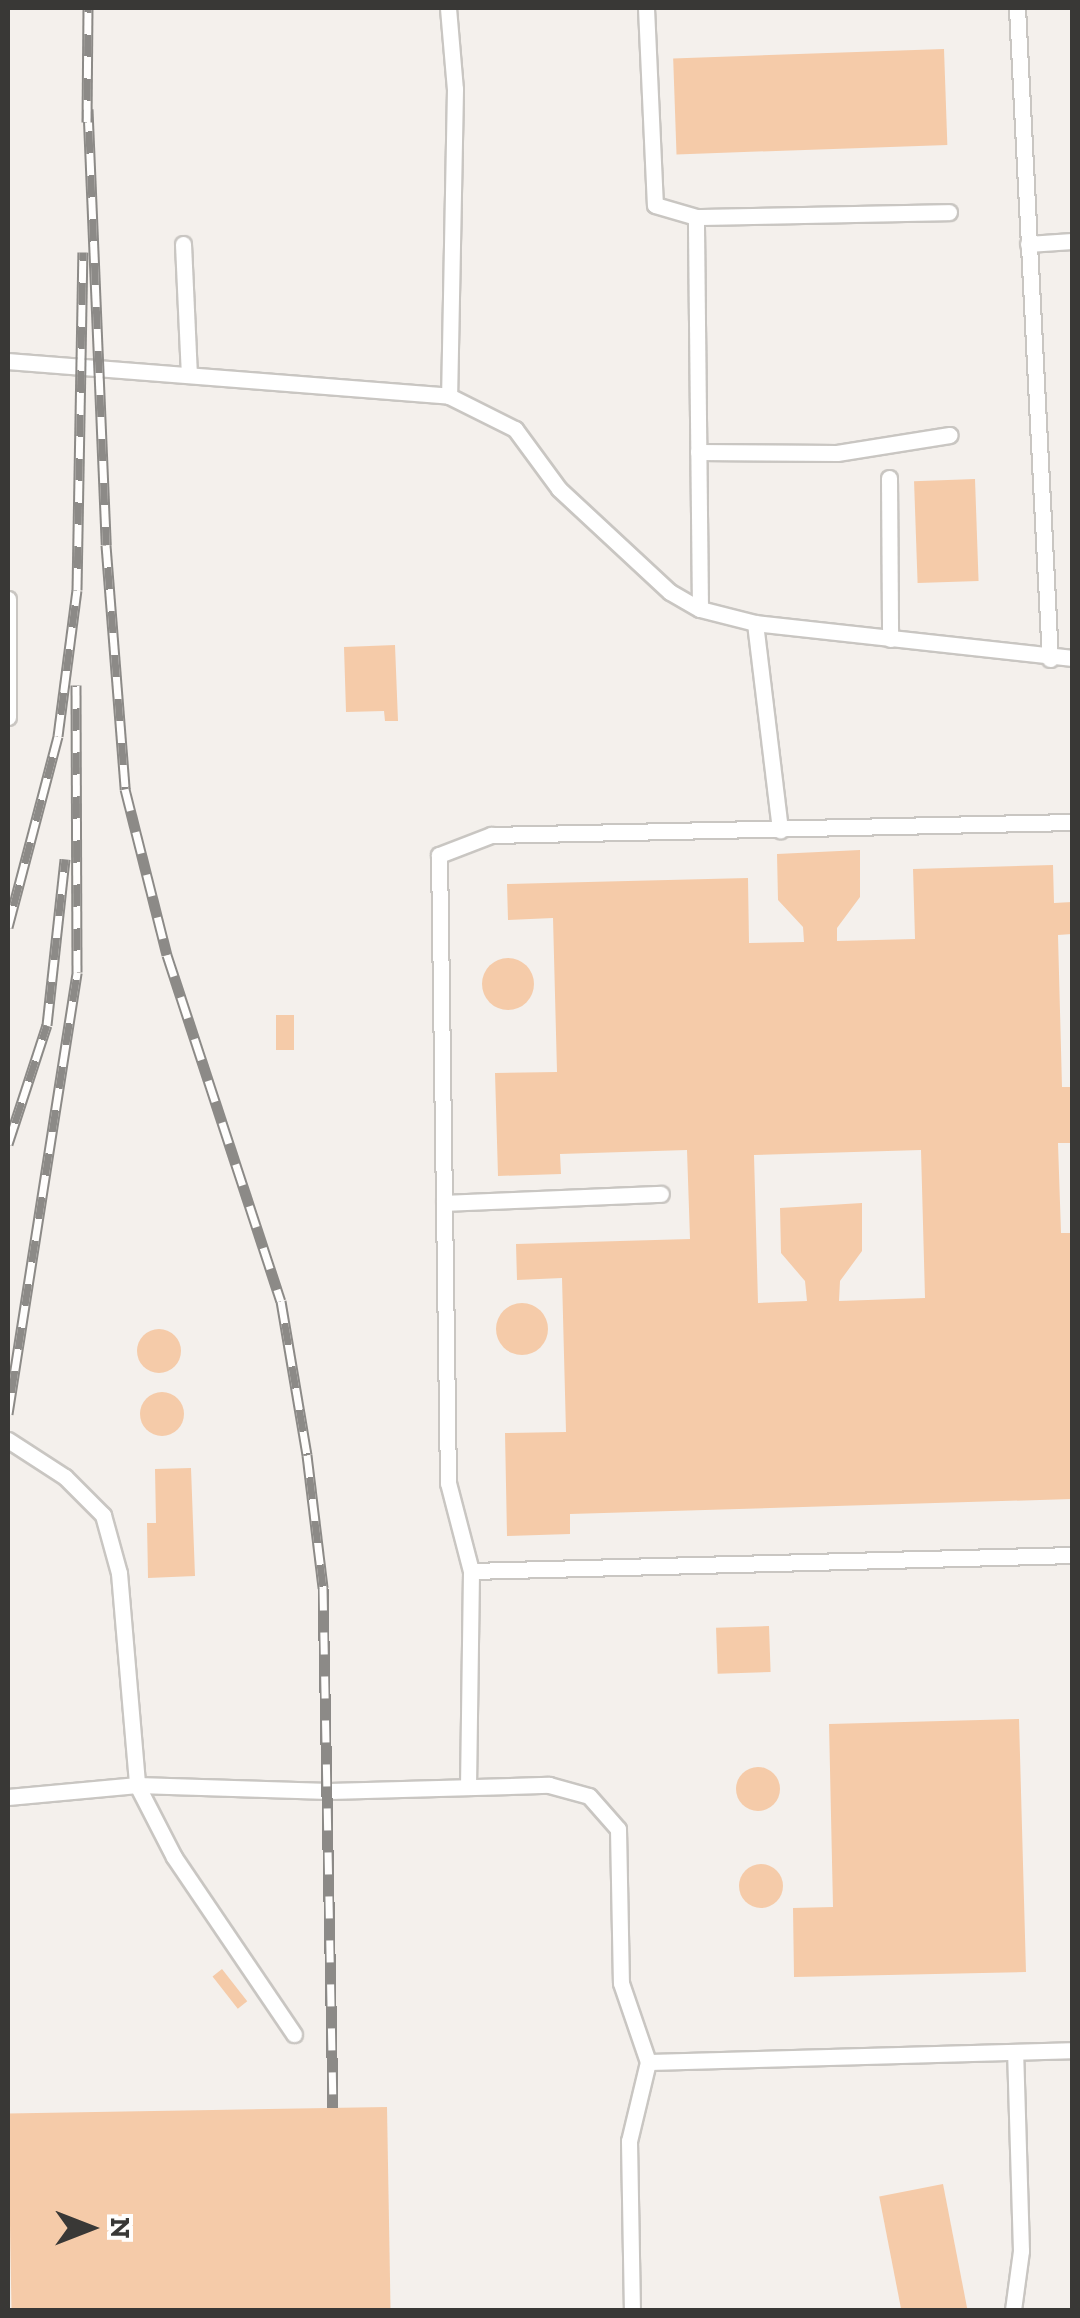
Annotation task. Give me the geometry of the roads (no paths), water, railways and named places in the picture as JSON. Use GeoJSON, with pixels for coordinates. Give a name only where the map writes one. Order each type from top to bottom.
{"type":"FeatureCollection","features":[{"type":"Feature","properties":{"kind":"lane"},"geometry":{"type":"LineString","coordinates":[[448,8],[455,89],[449,396]]}},
{"type":"Feature","properties":{"kind":"lane"},"geometry":{"type":"LineString","coordinates":[[646,8],[655,205],[696,217],[949,212]]}},
{"type":"Feature","properties":{"kind":"lane"},"geometry":{"type":"LineString","coordinates":[[1017,8],[1050,659]]}},
{"type":"Feature","properties":{"kind":"lane"},"geometry":{"type":"LineString","coordinates":[[696,217],[700,609]]}},
{"type":"Feature","properties":{"kind":"lane"},"geometry":{"type":"LineString","coordinates":[[1028,244],[1072,241]]}},
{"type":"Feature","properties":{"kind":"lane"},"geometry":{"type":"LineString","coordinates":[[183,244],[189,375]]}},
{"type":"Feature","properties":{"kind":"lane"},"geometry":{"type":"LineString","coordinates":[[8,361],[449,396],[515,429],[560,489],[670,592],[700,609],[755,623],[1050,659],[1072,658]]}},
{"type":"Feature","properties":{"kind":"lane"},"geometry":{"type":"LineString","coordinates":[[698,452],[837,453],[950,435]]}},
{"type":"Feature","properties":{"kind":"lane"},"geometry":{"type":"LineString","coordinates":[[889,478],[890,640]]}},
{"type":"Feature","properties":{"kind":"lane"},"geometry":{"type":"LineString","coordinates":[[8,600],[8,717]]}},
{"type":"Feature","properties":{"kind":"lane"},"geometry":{"type":"LineString","coordinates":[[755,623],[780,830]]}},
{"type":"Feature","properties":{"kind":"lane"},"geometry":{"type":"LineString","coordinates":[[468,1787],[471,1571],[448,1483],[439,855],[491,835],[1072,822]]}},
{"type":"Feature","properties":{"kind":"lane"},"geometry":{"type":"LineString","coordinates":[[444,1203],[661,1194]]}},
{"type":"Feature","properties":{"kind":"lane"},"geometry":{"type":"LineString","coordinates":[[8,1440],[65,1477],[103,1514],[118,1572],[137,1785],[174,1857],[294,2034]]}},
{"type":"Feature","properties":{"kind":"lane"},"geometry":{"type":"LineString","coordinates":[[471,1571],[1072,1555]]}},
{"type":"Feature","properties":{"kind":"lane"},"geometry":{"type":"LineString","coordinates":[[8,1797],[137,1785],[549,1785],[589,1796],[618,1829],[621,1982],[648,2062],[629,2141],[632,2310]]}},
{"type":"Feature","properties":{"kind":"lane"},"geometry":{"type":"LineString","coordinates":[[648,2062],[1072,2050]]}},
{"type":"Feature","properties":{"kind":"lane"},"geometry":{"type":"LineString","coordinates":[[1013,2310],[1021,2251],[1016,2054]]}},
{"type":"Feature","properties":{"kind":"railway"},"geometry":{"type":"LineString","coordinates":[[87,122],[88,8]]}},
{"type":"Feature","properties":{"kind":"railway"},"geometry":{"type":"LineString","coordinates":[[88,109],[106,545],[125,789],[167,955],[281,1301],[307,1455],[323,1588],[333,2108]]}},
{"type":"Feature","properties":{"kind":"railway"},"geometry":{"type":"LineString","coordinates":[[8,927],[58,736],[77,590],[83,252]]}},
{"type":"Feature","properties":{"kind":"railway"},"geometry":{"type":"LineString","coordinates":[[8,1414],[77,972],[76,685]]}},
{"type":"Feature","properties":{"kind":"railway"},"geometry":{"type":"LineString","coordinates":[[8,1144],[47,1025],[65,859]]}}]}
